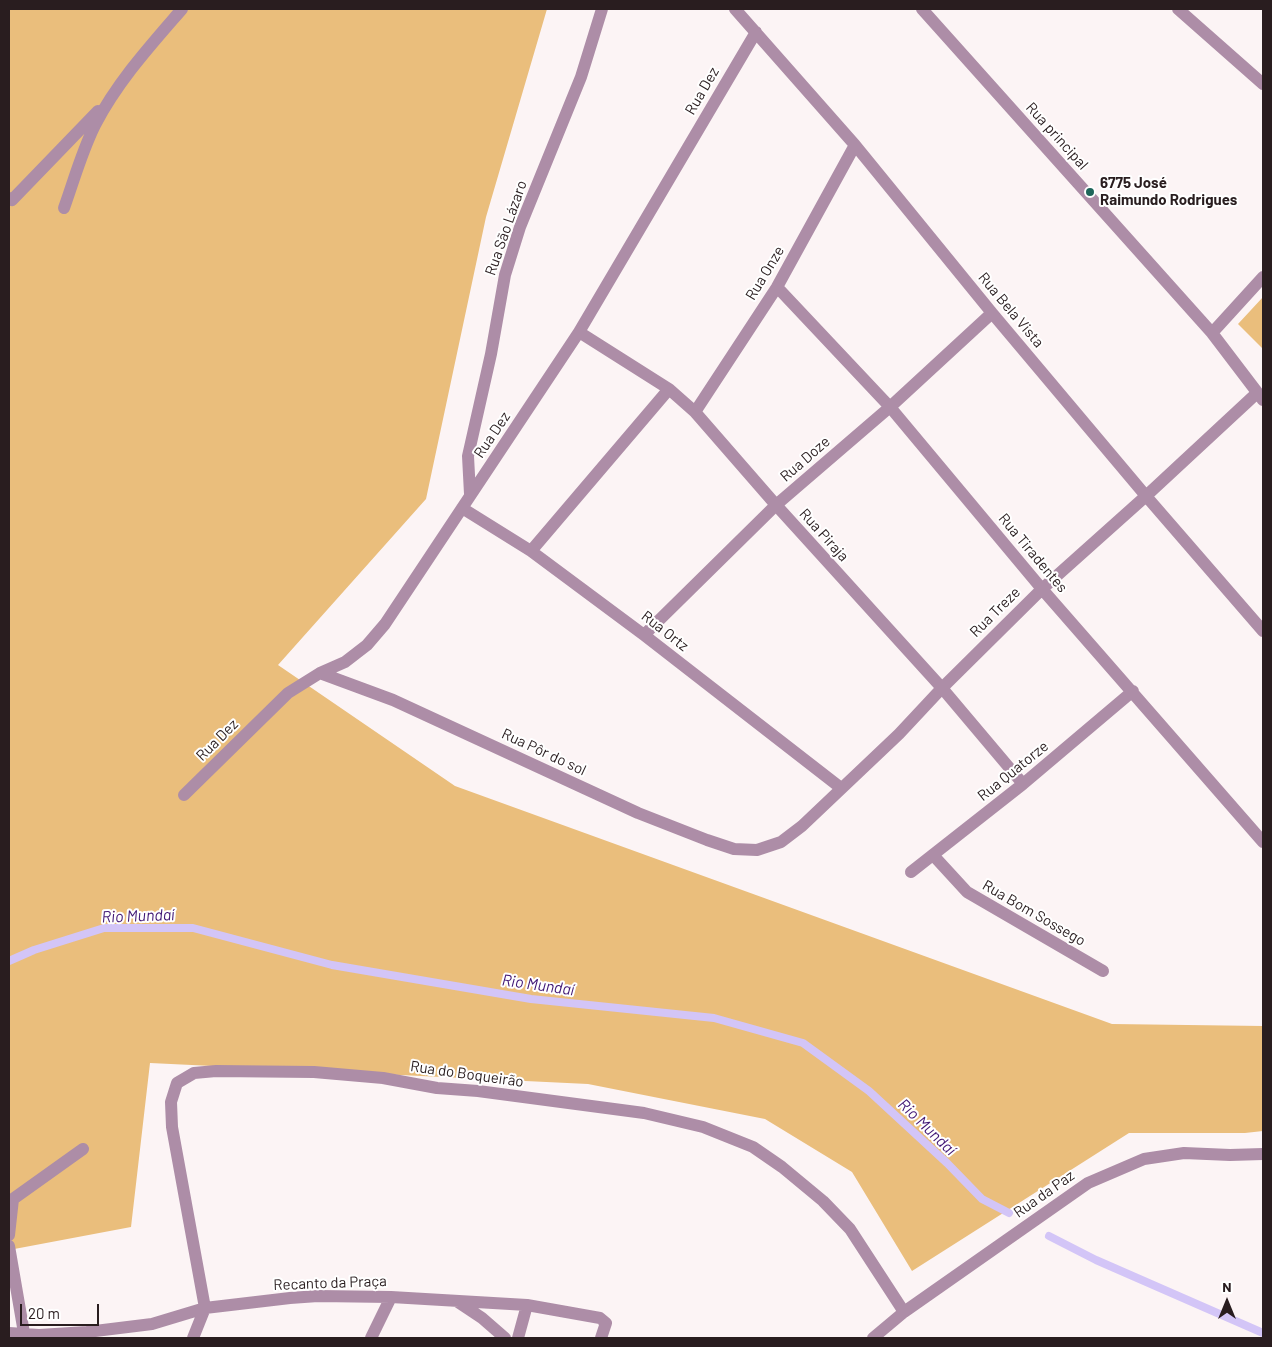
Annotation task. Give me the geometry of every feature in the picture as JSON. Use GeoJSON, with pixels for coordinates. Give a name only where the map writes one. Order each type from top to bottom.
{"type":"FeatureCollection","features":[{"type":"Feature","properties":{"kind":"street"},"geometry":{"type":"LineString","coordinates":[[64,208],[94,127],[110,98],[129,70],[182,9]]}},
{"type":"Feature","properties":{"kind":"street","name":"Rua São Lázaro"},"geometry":{"type":"LineString","coordinates":[[470,494],[468,456],[491,354],[505,275],[520,227],[581,77],[602,9]]}},
{"type":"Feature","properties":{"kind":"street","name":"Rua Bela Vista"},"geometry":{"type":"LineString","coordinates":[[735,9],[855,145],[992,313],[1263,631]]}},
{"type":"Feature","properties":{"kind":"street","name":"Rua principal"},"geometry":{"type":"LineString","coordinates":[[922,9],[1212,333],[1260,396]]}},
{"type":"Feature","properties":{"kind":"street"},"geometry":{"type":"LineString","coordinates":[[1178,9],[1263,84]]}},
{"type":"Feature","properties":{"kind":"street","name":"Rua Dez"},"geometry":{"type":"LineString","coordinates":[[184,795],[288,693],[320,673],[344,662],[367,645],[379,631],[470,494],[514,432],[579,332],[756,32]]}},
{"type":"Feature","properties":{"kind":"street"},"geometry":{"type":"LineString","coordinates":[[9,198],[12,200],[110,98]]}},
{"type":"Feature","properties":{"kind":"street","name":"Rua Onze"},"geometry":{"type":"LineString","coordinates":[[695,412],[777,287],[855,145]]}},
{"type":"Feature","properties":{"kind":"street"},"geometry":{"type":"LineString","coordinates":[[1212,333],[1263,277]]}},
{"type":"Feature","properties":{"kind":"street","name":"Rua Tiradentes"},"geometry":{"type":"LineString","coordinates":[[777,287],[890,407],[1042,588],[1263,842]]}},
{"type":"Feature","properties":{"kind":"street","name":"Rua Doze"},"geometry":{"type":"LineString","coordinates":[[644,635],[776,505],[890,407],[992,313]]}},
{"type":"Feature","properties":{"kind":"street","name":"Rua Piraja"},"geometry":{"type":"LineString","coordinates":[[579,332],[669,389],[695,412],[776,505],[942,688],[1024,784]]}},
{"type":"Feature","properties":{"kind":"street"},"geometry":{"type":"LineString","coordinates":[[531,551],[669,389]]}},
{"type":"Feature","properties":{"kind":"street","name":"Rua Treze"},"geometry":{"type":"LineString","coordinates":[[756,850],[781,842],[791,835],[899,734],[1042,588],[1260,396]]}},
{"type":"Feature","properties":{"kind":"street","name":"Rua Ortz"},"geometry":{"type":"LineString","coordinates":[[462,508],[531,551],[644,635],[841,788]]}},
{"type":"Feature","properties":{"kind":"street","name":"Rua Pôr do sol"},"geometry":{"type":"LineString","coordinates":[[320,673],[393,700],[638,814],[734,849],[756,850]]}},
{"type":"Feature","properties":{"kind":"street","name":"Rua Quatorze"},"geometry":{"type":"LineString","coordinates":[[911,872],[1024,784],[1133,692]]}},
{"type":"Feature","properties":{"kind":"street","name":"Rua Bom Sossego"},"geometry":{"type":"LineString","coordinates":[[933,855],[967,892],[1103,971]]}},
{"type":"Feature","properties":{"kind":"street","name":"Rua do Boqueirão"},"geometry":{"type":"LineString","coordinates":[[205,1308],[172,1126],[171,1102],[177,1083],[194,1073],[216,1071],[314,1072],[383,1078],[437,1088],[478,1091],[644,1113],[703,1127],[753,1147],[782,1167],[823,1201],[850,1230],[904,1312]]}},
{"type":"Feature","properties":{"kind":"street"},"geometry":{"type":"LineString","coordinates":[[9,1235],[13,1199],[83,1149]]}},
{"type":"Feature","properties":{"kind":"street","name":"Rua da Paz"},"geometry":{"type":"LineString","coordinates":[[873,1338],[904,1312],[1088,1183],[1144,1159],[1184,1154],[1263,1154]]}},
{"type":"Feature","properties":{"kind":"street"},"geometry":{"type":"LineString","coordinates":[[9,1246],[24,1333]]}},
{"type":"Feature","properties":{"kind":"street","name":"Recanto da Praça"},"geometry":{"type":"LineString","coordinates":[[9,1332],[39,1335],[87,1332],[152,1324],[205,1308],[299,1297],[391,1297],[527,1305],[600,1318],[606,1323],[601,1338]]}},
{"type":"Feature","properties":{"kind":"street"},"geometry":{"type":"LineString","coordinates":[[371,1338],[391,1297]]}},
{"type":"Feature","properties":{"kind":"street"},"geometry":{"type":"LineString","coordinates":[[456,1301],[482,1318],[505,1338]]}},
{"type":"Feature","properties":{"kind":"street"},"geometry":{"type":"LineString","coordinates":[[518,1338],[527,1305]]}},
{"type":"Feature","properties":{"kind":"street"},"geometry":{"type":"LineString","coordinates":[[193,1338],[205,1308]]}},
{"type":"Feature","properties":{"kind":"shaded area"},"geometry":{"type":"Polygon","coordinates":[[[9,9],[547,9],[486,217],[426,499],[278,665],[455,786],[1112,1024],[1263,1026],[1263,1131],[1245,1133],[1129,1133],[912,1271],[852,1172],[765,1119],[588,1084],[150,1063],[131,1227],[9,1250],[9,9]]]}},
{"type":"Feature","properties":{"kind":"shaded area"},"geometry":{"type":"Polygon","coordinates":[[[1263,297],[1263,349],[1238,324],[1263,297]]]}},
{"type":"Feature","properties":{"kind":"waterway","name":"Rio Mundaí"},"geometry":{"type":"LineString","coordinates":[[9,961],[34,950],[104,928],[193,928],[332,965],[531,999],[714,1018],[803,1043],[869,1091],[947,1163],[982,1199],[1009,1213]]}},
{"type":"Feature","properties":{"kind":"waterway","name":"Rio Mundaí"},"geometry":{"type":"LineString","coordinates":[[1049,1236],[1096,1260],[1263,1333]]}},
{"type":"Feature","properties":{"kind":"place","name":"6775 José Raimundo Rodrigues"},"geometry":{"type":"Point","coordinates":[1090,192]}}]}
